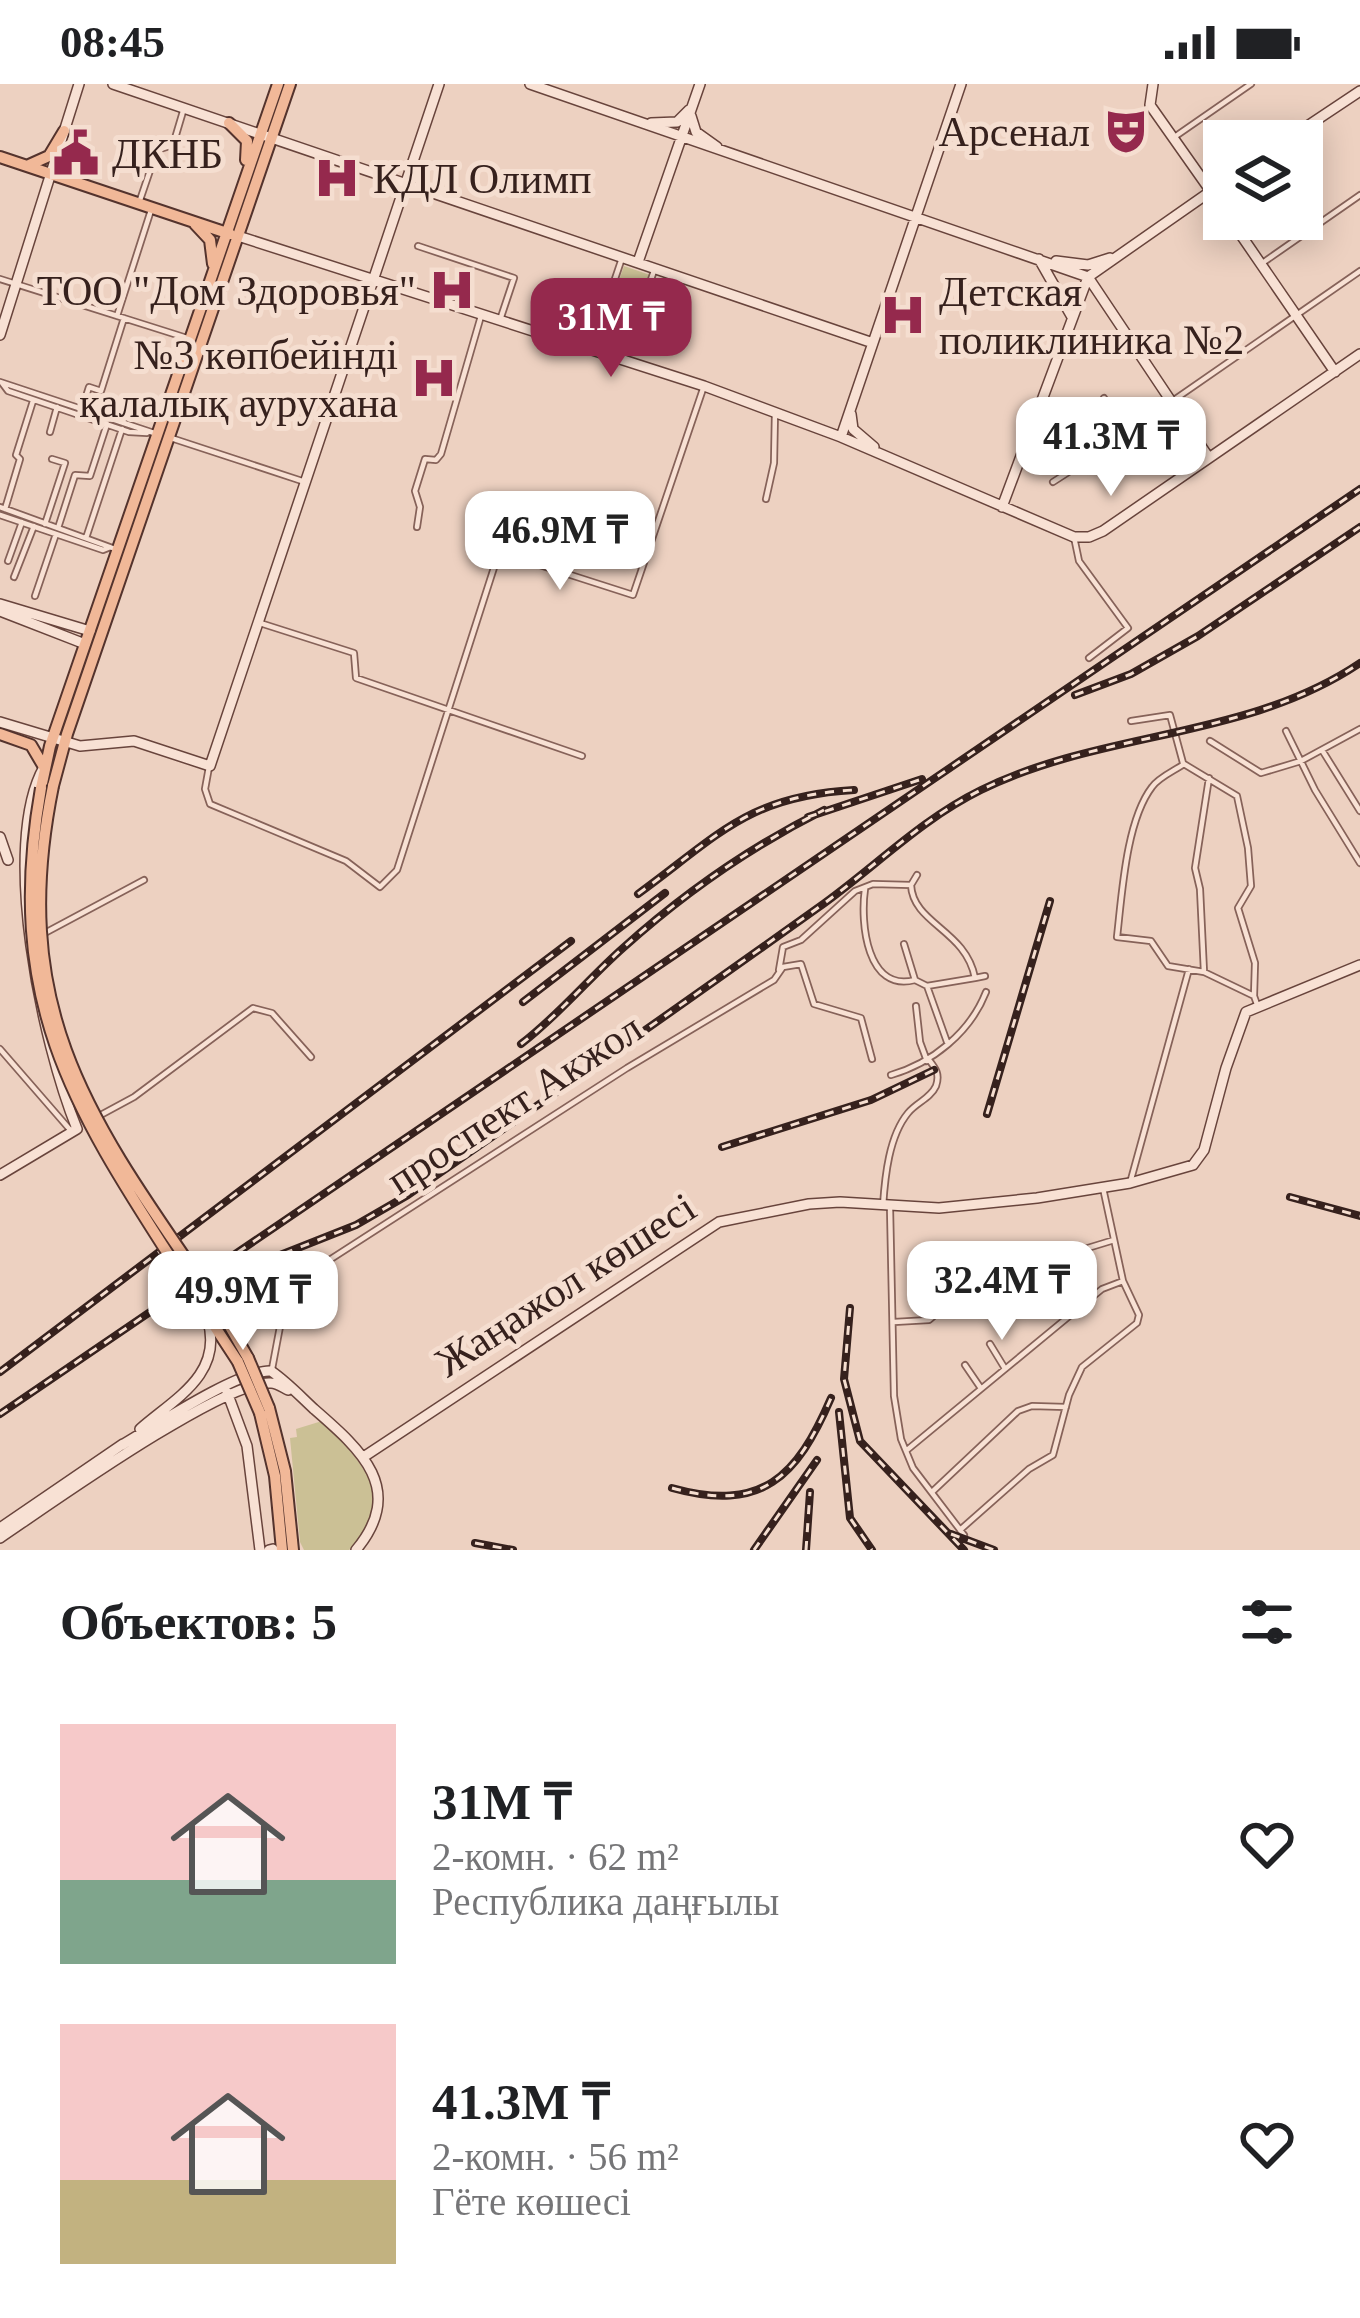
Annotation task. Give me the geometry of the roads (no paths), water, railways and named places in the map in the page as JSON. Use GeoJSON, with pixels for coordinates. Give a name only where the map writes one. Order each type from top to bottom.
{"type":"FeatureCollection","features":[{"type":"Feature","properties":{"kind":"main road"},"geometry":{"type":"LineString","coordinates":[[0,335],[79,84]]}},
{"type":"Feature","properties":{"kind":"main road"},"geometry":{"type":"LineString","coordinates":[[113,84],[873,343]]}},
{"type":"Feature","properties":{"kind":"main road"},"geometry":{"type":"LineString","coordinates":[[278,84],[266,136],[114,548],[47,787],[39,893],[46,981],[70,1066],[92,1114],[243,1360],[285,1471],[285,1530],[297,1550]]}},
{"type":"Feature","properties":{"kind":"main road"},"geometry":{"type":"LineString","coordinates":[[17,821],[36,776],[58,742],[246,178],[290,84]]}},
{"type":"Feature","properties":{"kind":"main road"},"geometry":{"type":"LineString","coordinates":[[530,84],[560,89],[721,151],[1088,277],[1209,458]]}},
{"type":"Feature","properties":{"kind":"main road"},"geometry":{"type":"LineString","coordinates":[[638,262],[700,84]]}},
{"type":"Feature","properties":{"kind":"main road"},"geometry":{"type":"LineString","coordinates":[[841,437],[962,84]]}},
{"type":"Feature","properties":{"kind":"main road"},"geometry":{"type":"LineString","coordinates":[[1154,84],[1150,105],[1203,181]]}},
{"type":"Feature","properties":{"kind":"main road"},"geometry":{"type":"LineString","coordinates":[[0,722],[88,747],[134,741],[210,766],[439,85]]}},
{"type":"Feature","properties":{"kind":"main road"},"geometry":{"type":"LineString","coordinates":[[1316,120],[1358,92]]}},
{"type":"Feature","properties":{"kind":"main road"},"geometry":{"type":"LineString","coordinates":[[643,123],[677,122],[692,106]]}},
{"type":"Feature","properties":{"kind":"main road"},"geometry":{"type":"LineString","coordinates":[[692,106],[696,133],[721,151]]}},
{"type":"Feature","properties":{"kind":"main road"},"geometry":{"type":"LineString","coordinates":[[229,123],[247,141],[246,178]]}},
{"type":"Feature","properties":{"kind":"main road"},"geometry":{"type":"LineString","coordinates":[[26,166],[49,156],[64,131]]}},
{"type":"Feature","properties":{"kind":"main road"},"geometry":{"type":"LineString","coordinates":[[0,157],[704,386],[841,437],[1078,537],[1103,531],[1360,354]]}},
{"type":"Feature","properties":{"kind":"main road"},"geometry":{"type":"LineString","coordinates":[[386,176],[400,200]]}},
{"type":"Feature","properties":{"kind":"main road"},"geometry":{"type":"LineString","coordinates":[[1002,507],[1088,277],[1203,196]]}},
{"type":"Feature","properties":{"kind":"main road"},"geometry":{"type":"LineString","coordinates":[[192,222],[213,247],[211,280]]}},
{"type":"Feature","properties":{"kind":"main road"},"geometry":{"type":"LineString","coordinates":[[1244,240],[1335,372]]}},
{"type":"Feature","properties":{"kind":"main road"},"geometry":{"type":"LineString","coordinates":[[1039,259],[1088,265],[1118,256]]}},
{"type":"Feature","properties":{"kind":"main road"},"geometry":{"type":"LineString","coordinates":[[1039,259],[1072,317]]}},
{"type":"Feature","properties":{"kind":"main road"},"geometry":{"type":"LineString","coordinates":[[1072,317],[1079,304],[1091,300],[1114,319]]}},
{"type":"Feature","properties":{"kind":"main road"},"geometry":{"type":"LineString","coordinates":[[853,404],[853,429],[888,457]]}},
{"type":"Feature","properties":{"kind":"main road"},"geometry":{"type":"LineString","coordinates":[[0,607],[88,637]]}},
{"type":"Feature","properties":{"kind":"main road"},"geometry":{"type":"LineString","coordinates":[[0,734],[31,745],[44,767],[47,787]]}},
{"type":"Feature","properties":{"kind":"main road"},"geometry":{"type":"LineString","coordinates":[[0,1175],[74,1130],[46,1053],[22,945],[6,839]]}},
{"type":"Feature","properties":{"kind":"main road"},"geometry":{"type":"LineString","coordinates":[[1256,1001],[1360,965]]}},
{"type":"Feature","properties":{"kind":"main road","name":"Жаңажол көшесі"},"geometry":{"type":"LineString","coordinates":[[365,1456],[587,1305],[661,1262],[708,1226],[744,1214],[808,1204],[939,1208],[1103,1188],[1184,1170],[1199,1160],[1246,1012],[1256,1001]]}},
{"type":"Feature","properties":{"kind":"main road"},"geometry":{"type":"LineString","coordinates":[[0,1528],[122,1445],[189,1390],[204,1371],[212,1346],[211,1307]]}},
{"type":"Feature","properties":{"kind":"main road"},"geometry":{"type":"LineString","coordinates":[[122,1445],[259,1371],[298,1395],[365,1456],[375,1474],[377,1497],[368,1534],[356,1550]]}},
{"type":"Feature","properties":{"kind":"main road"},"geometry":{"type":"LineString","coordinates":[[0,1538],[226,1392],[269,1377]]}},
{"type":"Feature","properties":{"kind":"main road"},"geometry":{"type":"LineString","coordinates":[[238,1418],[238,1401],[248,1388]]}},
{"type":"Feature","properties":{"kind":"main road"},"geometry":{"type":"LineString","coordinates":[[226,1392],[238,1418],[269,1549]]}},
{"type":"Feature","properties":{"kind":"main road"},"geometry":{"type":"LineString","coordinates":[[210,1406],[225,1404],[238,1418]]}},
{"type":"Feature","properties":{"kind":"main road"},"geometry":{"type":"LineString","coordinates":[[269,1549],[285,1530]]}},
{"type":"Feature","properties":{"kind":"street"},"geometry":{"type":"LineString","coordinates":[[1173,138],[1251,84]]}},
{"type":"Feature","properties":{"kind":"street"},"geometry":{"type":"LineString","coordinates":[[82,410],[89,387],[101,391],[157,150],[173,145],[184,108]]}},
{"type":"Feature","properties":{"kind":"street"},"geometry":{"type":"LineString","coordinates":[[1261,264],[1360,195]]}},
{"type":"Feature","properties":{"kind":"street"},"geometry":{"type":"LineString","coordinates":[[418,246],[514,278],[500,320]]}},
{"type":"Feature","properties":{"kind":"street"},"geometry":{"type":"LineString","coordinates":[[590,350],[622,257]]}},
{"type":"Feature","properties":{"kind":"street"},"geometry":{"type":"LineString","coordinates":[[623,360],[655,268]]}},
{"type":"Feature","properties":{"kind":"street"},"geometry":{"type":"LineString","coordinates":[[1171,402],[1360,271]]}},
{"type":"Feature","properties":{"kind":"street"},"geometry":{"type":"LineString","coordinates":[[0,279],[190,339]]}},
{"type":"Feature","properties":{"kind":"street"},"geometry":{"type":"LineString","coordinates":[[417,527],[420,507],[415,491],[425,459],[436,460],[441,454],[482,315]]}},
{"type":"Feature","properties":{"kind":"street"},"geometry":{"type":"LineString","coordinates":[[1,382],[106,424],[158,435]]}},
{"type":"Feature","properties":{"kind":"street"},"geometry":{"type":"LineString","coordinates":[[1,382],[8,392],[82,410],[305,482]]}},
{"type":"Feature","properties":{"kind":"street"},"geometry":{"type":"LineString","coordinates":[[210,766],[205,789],[211,804],[346,861],[380,887],[398,870],[499,552],[632,595],[704,386]]}},
{"type":"Feature","properties":{"kind":"street"},"geometry":{"type":"LineString","coordinates":[[1053,482],[1126,435],[1105,398]]}},
{"type":"Feature","properties":{"kind":"street"},"geometry":{"type":"LineString","coordinates":[[2,510],[33,400]]}},
{"type":"Feature","properties":{"kind":"street"},"geometry":{"type":"LineString","coordinates":[[50,432],[58,405]]}},
{"type":"Feature","properties":{"kind":"street"},"geometry":{"type":"LineString","coordinates":[[766,499],[774,464],[775,412]]}},
{"type":"Feature","properties":{"kind":"street"},"geometry":{"type":"LineString","coordinates":[[35,596],[75,475],[90,476],[106,424]]}},
{"type":"Feature","properties":{"kind":"street"},"geometry":{"type":"LineString","coordinates":[[86,538],[122,429]]}},
{"type":"Feature","properties":{"kind":"street"},"geometry":{"type":"LineString","coordinates":[[45,524],[65,463],[52,459]]}},
{"type":"Feature","properties":{"kind":"street"},"geometry":{"type":"LineString","coordinates":[[2,510],[22,522],[45,524],[114,548]]}},
{"type":"Feature","properties":{"kind":"street"},"geometry":{"type":"LineString","coordinates":[[2,510],[103,550],[114,548]]}},
{"type":"Feature","properties":{"kind":"street"},"geometry":{"type":"LineString","coordinates":[[8,561],[22,522]]}},
{"type":"Feature","properties":{"kind":"street"},"geometry":{"type":"LineString","coordinates":[[14,577],[35,523]]}},
{"type":"Feature","properties":{"kind":"street"},"geometry":{"type":"LineString","coordinates":[[1078,537],[1079,561],[1128,628],[1089,658]]}},
{"type":"Feature","properties":{"kind":"street"},"geometry":{"type":"LineString","coordinates":[[259,623],[354,653],[352,674],[356,678],[582,756]]}},
{"type":"Feature","properties":{"kind":"street"},"geometry":{"type":"LineString","coordinates":[[1131,721],[1171,715],[1184,764],[1235,794],[1243,814],[1251,886],[1238,908],[1256,963],[1256,1001],[1204,972],[1168,966],[1151,941],[1117,937],[1126,865],[1142,808],[1154,784],[1184,764]]}},
{"type":"Feature","properties":{"kind":"street"},"geometry":{"type":"LineString","coordinates":[[1210,741],[1261,773],[1301,761],[1360,729]]}},
{"type":"Feature","properties":{"kind":"street"},"geometry":{"type":"LineString","coordinates":[[1286,731],[1360,863]]}},
{"type":"Feature","properties":{"kind":"street"},"geometry":{"type":"LineString","coordinates":[[1322,749],[1360,811]]}},
{"type":"Feature","properties":{"kind":"street"},"geometry":{"type":"LineString","coordinates":[[1204,972],[1195,868],[1209,778]]}},
{"type":"Feature","properties":{"kind":"street"},"geometry":{"type":"LineString","coordinates":[[917,875],[911,897],[929,920],[962,946],[975,978]]}},
{"type":"Feature","properties":{"kind":"street"},"geometry":{"type":"LineString","coordinates":[[22,945],[144,880]]}},
{"type":"Feature","properties":{"kind":"street"},"geometry":{"type":"LineString","coordinates":[[911,885],[865,886],[863,925],[874,966],[892,980],[915,980],[927,986],[986,976]]}},
{"type":"Feature","properties":{"kind":"street","name":"проспект Акжол"},"geometry":{"type":"LineString","coordinates":[[269,1377],[284,1300],[303,1276],[627,1068],[774,980],[781,969],[783,947],[801,940],[831,909],[865,886]]}},
{"type":"Feature","properties":{"kind":"street"},"geometry":{"type":"LineString","coordinates":[[904,944],[915,980]]}},
{"type":"Feature","properties":{"kind":"street"},"geometry":{"type":"LineString","coordinates":[[781,969],[800,964],[814,1004],[861,1018],[872,1059]]}},
{"type":"Feature","properties":{"kind":"street"},"geometry":{"type":"LineString","coordinates":[[1130,1183],[1189,969]]}},
{"type":"Feature","properties":{"kind":"street"},"geometry":{"type":"LineString","coordinates":[[927,986],[947,1042]]}},
{"type":"Feature","properties":{"kind":"street"},"geometry":{"type":"LineString","coordinates":[[892,1076],[928,1060],[974,1016],[986,992]]}},
{"type":"Feature","properties":{"kind":"street"},"geometry":{"type":"LineString","coordinates":[[916,1006],[920,1042],[938,1080],[931,1094],[905,1116],[898,1131],[887,1206],[894,1396],[913,1468],[962,1533],[1029,1469],[1053,1455],[1082,1366],[1137,1323],[1139,1315],[1123,1280],[1103,1188]]}},
{"type":"Feature","properties":{"kind":"street"},"geometry":{"type":"LineString","coordinates":[[0,1049],[74,1130],[134,1097],[253,1008],[272,1013],[311,1057]]}},
{"type":"Feature","properties":{"kind":"street"},"geometry":{"type":"LineString","coordinates":[[894,1322],[929,1319],[974,1283],[1114,1240]]}},
{"type":"Feature","properties":{"kind":"street"},"geometry":{"type":"LineString","coordinates":[[965,1268],[974,1283]]}},
{"type":"Feature","properties":{"kind":"street"},"geometry":{"type":"LineString","coordinates":[[906,1451],[1102,1289],[1123,1280]]}},
{"type":"Feature","properties":{"kind":"street"},"geometry":{"type":"LineString","coordinates":[[990,1344],[1004,1367]]}},
{"type":"Feature","properties":{"kind":"street"},"geometry":{"type":"LineString","coordinates":[[965,1365],[980,1388]]}},
{"type":"Feature","properties":{"kind":"street"},"geometry":{"type":"LineString","coordinates":[[932,1492],[1018,1411],[1032,1406],[1066,1407]]}},
{"type":"Feature","properties":{"kind":"railway"},"geometry":{"type":"LineString","coordinates":[[0,1414],[1360,489]]}},
{"type":"Feature","properties":{"kind":"railway"},"geometry":{"type":"LineString","coordinates":[[1075,695],[1131,674],[1198,636],[1360,527]]}},
{"type":"Feature","properties":{"kind":"railway"},"geometry":{"type":"LineString","coordinates":[[217,1280],[356,1225],[408,1195],[819,907],[938,815],[981,790],[1075,756],[1270,707],[1360,663]]}},
{"type":"Feature","properties":{"kind":"railway"},"geometry":{"type":"LineString","coordinates":[[808,817],[922,779]]}},
{"type":"Feature","properties":{"kind":"railway"},"geometry":{"type":"LineString","coordinates":[[638,894],[714,837],[760,810],[787,800],[854,790]]}},
{"type":"Feature","properties":{"kind":"railway"},"geometry":{"type":"LineString","coordinates":[[521,1044],[670,909],[745,855],[824,810]]}},
{"type":"Feature","properties":{"kind":"railway"},"geometry":{"type":"LineString","coordinates":[[523,1002],[665,893]]}},
{"type":"Feature","properties":{"kind":"railway"},"geometry":{"type":"LineString","coordinates":[[987,1114],[1050,901]]}},
{"type":"Feature","properties":{"kind":"railway"},"geometry":{"type":"LineString","coordinates":[[0,1372],[571,941]]}},
{"type":"Feature","properties":{"kind":"railway"},"geometry":{"type":"LineString","coordinates":[[722,1147],[871,1100],[934,1070]]}},
{"type":"Feature","properties":{"kind":"railway"},"geometry":{"type":"LineString","coordinates":[[1290,1197],[1360,1216]]}},
{"type":"Feature","properties":{"kind":"railway"},"geometry":{"type":"LineString","coordinates":[[850,1308],[844,1379],[860,1441],[964,1550]]}},
{"type":"Feature","properties":{"kind":"railway"},"geometry":{"type":"LineString","coordinates":[[672,1488],[730,1496],[772,1482],[804,1449],[831,1398]]}},
{"type":"Feature","properties":{"kind":"railway"},"geometry":{"type":"LineString","coordinates":[[839,1412],[850,1518],[872,1550]]}},
{"type":"Feature","properties":{"kind":"railway"},"geometry":{"type":"LineString","coordinates":[[754,1550],[817,1460]]}},
{"type":"Feature","properties":{"kind":"railway"},"geometry":{"type":"LineString","coordinates":[[806,1550],[810,1492]]}},
{"type":"Feature","properties":{"kind":"railway"},"geometry":{"type":"LineString","coordinates":[[951,1534],[994,1550]]}},
{"type":"Feature","properties":{"kind":"railway"},"geometry":{"type":"LineString","coordinates":[[475,1543],[513,1550]]}},
{"type":"Feature","properties":{"kind":"place","name":"Арсенал"},"geometry":{"type":"Point","coordinates":[1126,131]}},
{"type":"Feature","properties":{"kind":"place","name":"ДКНБ"},"geometry":{"type":"Point","coordinates":[76,153]}},
{"type":"Feature","properties":{"kind":"place","name":"КДЛ Олимп"},"geometry":{"type":"Point","coordinates":[337,178]}},
{"type":"Feature","properties":{"kind":"place","name":"ТОО \"Дом Здоровья\""},"geometry":{"type":"Point","coordinates":[452,290]}},
{"type":"Feature","properties":{"kind":"place","name":"Детская поликлиника №2"},"geometry":{"type":"Point","coordinates":[903,315]}},
{"type":"Feature","properties":{"kind":"place","name":"№3 көпбейінді қалалық аурухана"},"geometry":{"type":"Point","coordinates":[434,378]}}]}
